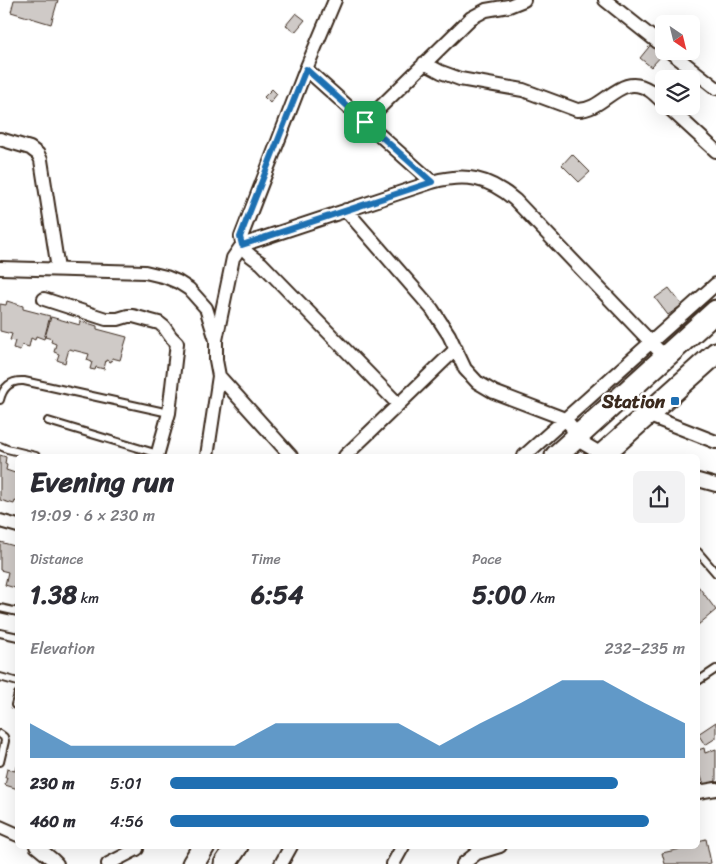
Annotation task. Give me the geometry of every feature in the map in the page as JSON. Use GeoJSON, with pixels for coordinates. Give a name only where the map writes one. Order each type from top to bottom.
{"type":"FeatureCollection","features":[{"type":"Feature","properties":{"kind":"highway"},"geometry":{"type":"LineString","coordinates":[[558,454],[576,438],[658,350],[716,310]]}},
{"type":"Feature","properties":{"kind":"highway"},"geometry":{"type":"LineString","coordinates":[[606,454],[716,352]]}},
{"type":"Feature","properties":{"kind":"highway"},"geometry":{"type":"LineString","coordinates":[[193,864],[202,849]]}},
{"type":"Feature","properties":{"kind":"highway"},"geometry":{"type":"LineString","coordinates":[[225,864],[235,849]]}},
{"type":"Feature","properties":{"kind":"street"},"geometry":{"type":"LineString","coordinates":[[335,0],[240,237],[247,255],[261,263],[398,404]]}},
{"type":"Feature","properties":{"kind":"street"},"geometry":{"type":"LineString","coordinates":[[365,122],[471,18],[486,10],[509,6],[524,0]]}},
{"type":"Feature","properties":{"kind":"street"},"geometry":{"type":"LineString","coordinates":[[605,0],[655,40]]}},
{"type":"Feature","properties":{"kind":"street"},"geometry":{"type":"LineString","coordinates":[[680,60],[716,88]]}},
{"type":"Feature","properties":{"kind":"street"},"geometry":{"type":"LineString","coordinates":[[424,64],[460,79],[523,90],[576,110],[583,110],[594,106],[622,87],[632,85],[641,86],[655,95]]}},
{"type":"Feature","properties":{"kind":"street"},"geometry":{"type":"LineString","coordinates":[[306,69],[432,182]]}},
{"type":"Feature","properties":{"kind":"street"},"geometry":{"type":"LineString","coordinates":[[677,115],[716,151]]}},
{"type":"Feature","properties":{"kind":"street"},"geometry":{"type":"LineString","coordinates":[[0,139],[30,148],[38,154],[41,160],[58,269]]}},
{"type":"Feature","properties":{"kind":"street"},"geometry":{"type":"LineString","coordinates":[[207,454],[219,376],[216,360],[216,340],[233,258],[242,245],[448,178],[482,180],[505,192],[658,350]]}},
{"type":"Feature","properties":{"kind":"street"},"geometry":{"type":"LineString","coordinates":[[346,210],[432,309],[441,321],[471,376],[485,388],[565,419],[571,426],[576,438],[601,454]]}},
{"type":"Feature","properties":{"kind":"street"},"geometry":{"type":"LineString","coordinates":[[0,268],[145,272],[178,282],[189,289],[206,308],[216,340]]}},
{"type":"Feature","properties":{"kind":"street"},"geometry":{"type":"LineString","coordinates":[[526,454],[565,419],[658,350],[716,284]]}},
{"type":"Feature","properties":{"kind":"street"},"geometry":{"type":"LineString","coordinates":[[44,299],[106,319],[133,316],[159,323],[177,344],[169,413],[158,454]]}},
{"type":"Feature","properties":{"kind":"street"},"geometry":{"type":"LineString","coordinates":[[347,454],[456,348]]}},
{"type":"Feature","properties":{"kind":"street"},"geometry":{"type":"LineString","coordinates":[[219,376],[290,454]]}},
{"type":"Feature","properties":{"kind":"street"},"geometry":{"type":"LineString","coordinates":[[647,415],[716,442]]}},
{"type":"Feature","properties":{"kind":"street"},"geometry":{"type":"LineString","coordinates":[[700,481],[716,485]]}},
{"type":"Feature","properties":{"kind":"street"},"geometry":{"type":"LineString","coordinates":[[0,521],[15,525]]}},
{"type":"Feature","properties":{"kind":"street"},"geometry":{"type":"LineString","coordinates":[[700,792],[716,789]]}},
{"type":"Feature","properties":{"kind":"street"},"geometry":{"type":"LineString","coordinates":[[0,827],[15,834]]}},
{"type":"Feature","properties":{"kind":"street"},"geometry":{"type":"LineString","coordinates":[[39,849],[55,862],[66,864]]}},
{"type":"Feature","properties":{"kind":"street"},"geometry":{"type":"LineString","coordinates":[[108,864],[134,849]]}},
{"type":"Feature","properties":{"kind":"street"},"geometry":{"type":"LineString","coordinates":[[129,864],[137,849]]}},
{"type":"Feature","properties":{"kind":"street"},"geometry":{"type":"LineString","coordinates":[[282,864],[290,849]]}},
{"type":"Feature","properties":{"kind":"street"},"geometry":{"type":"LineString","coordinates":[[394,864],[402,849]]}},
{"type":"Feature","properties":{"kind":"street"},"geometry":{"type":"LineString","coordinates":[[463,864],[477,853],[490,849]]}},
{"type":"Feature","properties":{"kind":"lane"},"geometry":{"type":"LineString","coordinates":[[0,400],[3,391],[12,382],[24,381],[169,413]]}},
{"type":"Feature","properties":{"kind":"lane"},"geometry":{"type":"LineString","coordinates":[[48,421],[155,454]]}},
{"type":"Feature","properties":{"kind":"lane"},"geometry":{"type":"LineString","coordinates":[[0,446],[29,454]]}},
{"type":"Feature","properties":{"kind":"lane"},"geometry":{"type":"LineString","coordinates":[[700,554],[716,574]]}},
{"type":"Feature","properties":{"kind":"lane"},"geometry":{"type":"LineString","coordinates":[[0,608],[15,611]]}},
{"type":"Feature","properties":{"kind":"lane"},"geometry":{"type":"LineString","coordinates":[[0,633],[15,636]]}},
{"type":"Feature","properties":{"kind":"lane"},"geometry":{"type":"LineString","coordinates":[[700,680],[716,669]]}},
{"type":"Feature","properties":{"kind":"lane"},"geometry":{"type":"LineString","coordinates":[[0,677],[15,681]]}},
{"type":"Feature","properties":{"kind":"lane"},"geometry":{"type":"LineString","coordinates":[[0,734],[5,740],[0,762]]}},
{"type":"Feature","properties":{"kind":"building"},"geometry":{"type":"Polygon","coordinates":[[[14,0],[58,0],[51,24],[11,12],[14,0]]]}},
{"type":"Feature","properties":{"kind":"building"},"geometry":{"type":"Polygon","coordinates":[[[296,13],[305,20],[295,32],[286,25],[296,13]]]}},
{"type":"Feature","properties":{"kind":"building"},"geometry":{"type":"Polygon","coordinates":[[[653,42],[655,44],[655,60],[658,60],[651,67],[640,58],[653,42]]]}},
{"type":"Feature","properties":{"kind":"building"},"geometry":{"type":"Polygon","coordinates":[[[272,89],[277,94],[270,103],[264,97],[272,89]]]}},
{"type":"Feature","properties":{"kind":"building"},"geometry":{"type":"Polygon","coordinates":[[[572,154],[590,172],[579,182],[562,165],[572,154]]]}},
{"type":"Feature","properties":{"kind":"building"},"geometry":{"type":"Polygon","coordinates":[[[669,288],[682,305],[668,315],[655,298],[669,288]]]}},
{"type":"Feature","properties":{"kind":"building"},"geometry":{"type":"Polygon","coordinates":[[[7,301],[23,306],[23,309],[50,316],[44,339],[36,336],[35,340],[31,338],[29,347],[22,345],[20,350],[13,348],[15,341],[10,340],[12,334],[0,331],[0,304],[6,305],[7,301]]]}},
{"type":"Feature","properties":{"kind":"building"},"geometry":{"type":"Polygon","coordinates":[[[51,317],[80,325],[81,321],[97,326],[97,329],[127,337],[120,360],[112,358],[111,362],[106,360],[104,369],[96,367],[95,370],[90,369],[92,362],[87,360],[89,354],[69,349],[65,363],[57,360],[59,354],[54,352],[56,344],[51,342],[52,339],[45,337],[51,317]]]}},
{"type":"Feature","properties":{"kind":"building"},"geometry":{"type":"Polygon","coordinates":[[[0,455],[6,457],[6,470],[15,473],[15,501],[14,504],[0,500],[0,455]]]}},
{"type":"Feature","properties":{"kind":"building"},"geometry":{"type":"Polygon","coordinates":[[[0,542],[15,546],[15,588],[5,585],[8,572],[0,570],[0,542]]]}},
{"type":"Feature","properties":{"kind":"building"},"geometry":{"type":"Polygon","coordinates":[[[700,589],[716,610],[700,623],[700,589]]]}},
{"type":"Feature","properties":{"kind":"building"},"geometry":{"type":"Polygon","coordinates":[[[716,722],[716,738],[705,745],[700,737],[700,733],[716,722]]]}},
{"type":"Feature","properties":{"kind":"building"},"geometry":{"type":"Polygon","coordinates":[[[704,748],[705,753],[716,749],[716,781],[704,785],[700,774],[700,749],[704,748]]]}},
{"type":"Feature","properties":{"kind":"building"},"geometry":{"type":"Polygon","coordinates":[[[7,769],[15,771],[15,788],[5,785],[7,769]]]}},
{"type":"Feature","properties":{"kind":"building"},"geometry":{"type":"Polygon","coordinates":[[[706,839],[711,863],[665,864],[662,853],[681,849],[700,849],[700,840],[706,839]]]}},
{"type":"Feature","properties":{"kind":"place","name":"Station"},"geometry":{"type":"Point","coordinates":[675,401]}},
{"type":"Feature","properties":{"kind":"route"},"geometry":{"type":"LineString","coordinates":[[306,69],[365,122],[432,182],[242,245],[240,237],[306,69]]}}]}
